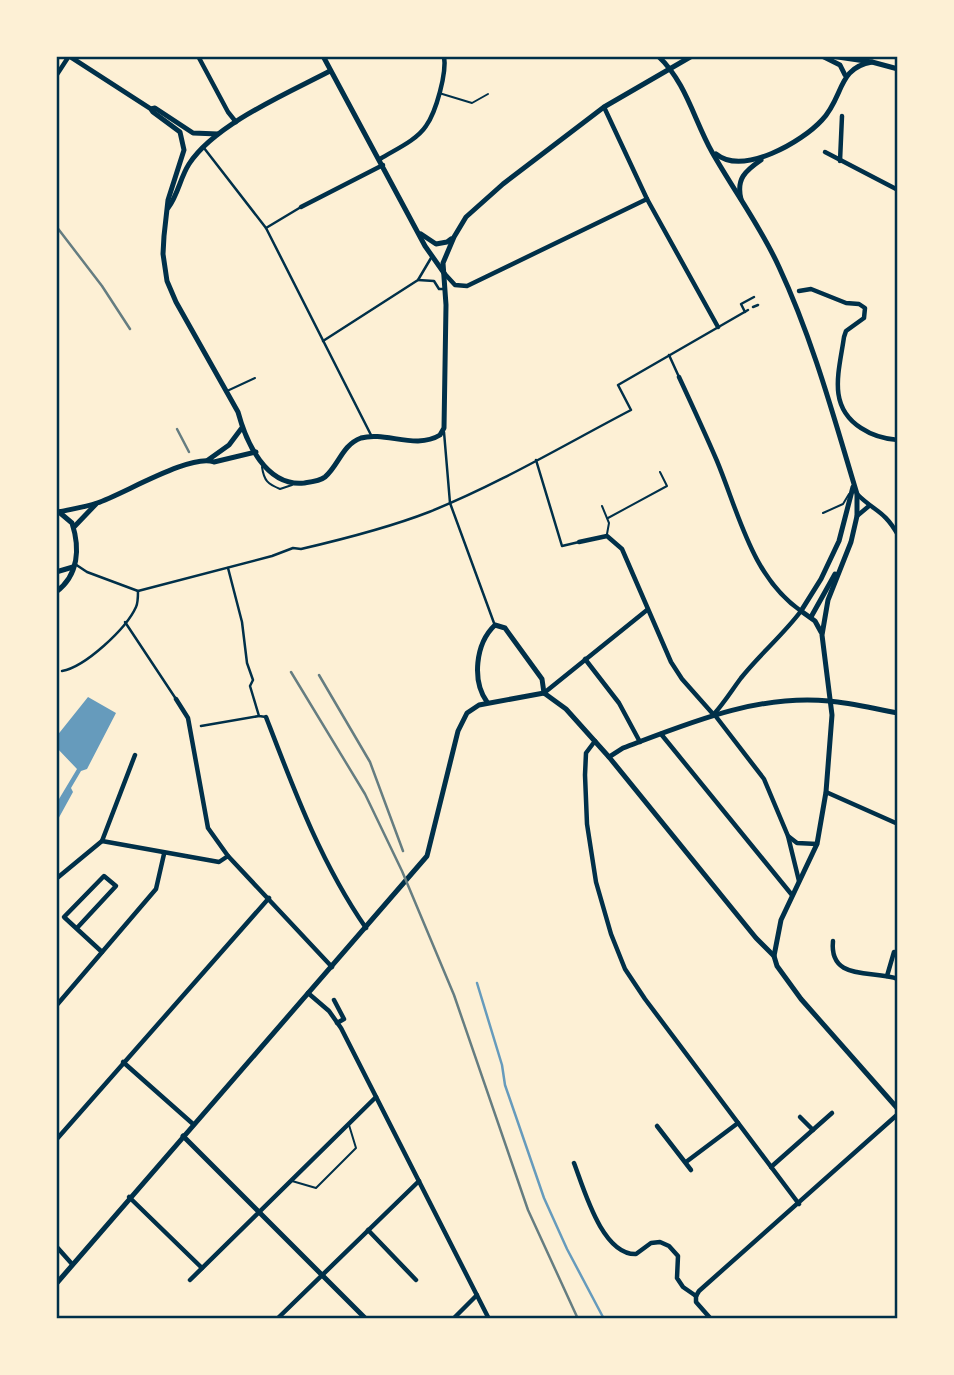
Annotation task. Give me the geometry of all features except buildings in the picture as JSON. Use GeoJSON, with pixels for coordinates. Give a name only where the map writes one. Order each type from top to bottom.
{"type":"FeatureCollection","features":[{"type":"Feature","properties":{"kind":"street"},"geometry":{"type":"LineString","coordinates":[[56,76],[69,56],[151,109],[178,130],[183,139],[183,155],[168,200],[163,254],[169,287],[238,412],[241,429],[261,462],[273,475],[293,484],[311,482],[325,477],[340,454],[361,439],[425,441],[440,435],[444,428]]}},
{"type":"Feature","properties":{"kind":"street"},"geometry":{"type":"LineString","coordinates":[[198,56],[236,122]]}},
{"type":"Feature","properties":{"kind":"street"},"geometry":{"type":"LineString","coordinates":[[266,228],[381,162],[419,134],[427,125],[446,69],[444,56]]}},
{"type":"Feature","properties":{"kind":"street"},"geometry":{"type":"LineString","coordinates":[[658,56],[670,67],[682,86],[711,149],[774,255],[789,288],[803,322],[839,433],[854,489],[857,516],[828,600],[822,635],[832,715],[826,792],[817,844],[781,920],[775,956],[777,966],[801,999],[897,1105]]}},
{"type":"Feature","properties":{"kind":"street"},"geometry":{"type":"LineString","coordinates":[[495,625],[450,503],[444,428],[446,305],[443,263],[466,218],[503,184],[604,107],[692,56]]}},
{"type":"Feature","properties":{"kind":"street"},"geometry":{"type":"LineString","coordinates":[[822,56],[840,65],[845,75]]}},
{"type":"Feature","properties":{"kind":"street"},"geometry":{"type":"LineString","coordinates":[[831,56],[873,59],[898,69]]}},
{"type":"Feature","properties":{"kind":"street"},"geometry":{"type":"LineString","coordinates":[[325,57],[330,71],[431,258],[456,286],[467,286],[647,199]]}},
{"type":"Feature","properties":{"kind":"street"},"geometry":{"type":"LineString","coordinates":[[744,207],[739,187],[744,172],[808,133],[821,122],[833,107],[845,75],[858,65],[873,59]]}},
{"type":"Feature","properties":{"kind":"street"},"geometry":{"type":"LineString","coordinates":[[168,208],[189,164],[203,147],[236,122],[330,71]]}},
{"type":"Feature","properties":{"kind":"street"},"geometry":{"type":"LineString","coordinates":[[604,107],[647,199],[718,327]]}},
{"type":"Feature","properties":{"kind":"street"},"geometry":{"type":"LineString","coordinates":[[151,109],[155,108],[193,132],[220,134]]}},
{"type":"Feature","properties":{"kind":"street"},"geometry":{"type":"LineString","coordinates":[[840,161],[842,116]]}},
{"type":"Feature","properties":{"kind":"street"},"geometry":{"type":"LineString","coordinates":[[203,147],[266,228],[372,438]]}},
{"type":"Feature","properties":{"kind":"street"},"geometry":{"type":"LineString","coordinates":[[711,149],[721,158],[735,162],[764,158]]}},
{"type":"Feature","properties":{"kind":"street"},"geometry":{"type":"LineString","coordinates":[[825,152],[898,190]]}},
{"type":"Feature","properties":{"kind":"street"},"geometry":{"type":"LineString","coordinates":[[416,229],[436,244],[447,243],[454,237]]}},
{"type":"Feature","properties":{"kind":"street"},"geometry":{"type":"LineString","coordinates":[[418,281],[431,258]]}},
{"type":"Feature","properties":{"kind":"street"},"geometry":{"type":"LineString","coordinates":[[323,341],[418,281],[434,281],[439,289],[445,289]]}},
{"type":"Feature","properties":{"kind":"street"},"geometry":{"type":"LineString","coordinates":[[799,291],[811,289],[864,307],[864,318],[846,331],[844,337],[839,401],[844,413],[862,429],[878,437],[898,440]]}},
{"type":"Feature","properties":{"kind":"street"},"geometry":{"type":"LineString","coordinates":[[56,572],[74,566],[138,591],[293,548],[301,549],[354,537],[450,503],[631,410],[618,385],[747,311],[741,304],[754,297]]}},
{"type":"Feature","properties":{"kind":"street"},"geometry":{"type":"LineString","coordinates":[[753,307],[758,305]]}},
{"type":"Feature","properties":{"kind":"street"},"geometry":{"type":"LineString","coordinates":[[669,355],[716,458],[758,563],[774,586],[811,617],[822,635]]}},
{"type":"Feature","properties":{"kind":"street"},"geometry":{"type":"LineString","coordinates":[[57,511],[96,503],[179,467],[208,460],[229,445],[241,429]]}},
{"type":"Feature","properties":{"kind":"street"},"geometry":{"type":"LineString","coordinates":[[208,460],[214,462],[256,452]]}},
{"type":"Feature","properties":{"kind":"street"},"geometry":{"type":"LineString","coordinates":[[536,460],[562,546],[607,536],[622,549],[671,662],[764,779],[788,836],[799,882]]}},
{"type":"Feature","properties":{"kind":"street"},"geometry":{"type":"LineString","coordinates":[[713,714],[729,697],[741,678],[802,611],[839,541],[854,489]]}},
{"type":"Feature","properties":{"kind":"street"},"geometry":{"type":"LineString","coordinates":[[854,489],[869,506],[884,513],[898,535]]}},
{"type":"Feature","properties":{"kind":"street"},"geometry":{"type":"LineString","coordinates":[[74,527],[96,503]]}},
{"type":"Feature","properties":{"kind":"street"},"geometry":{"type":"LineString","coordinates":[[857,516],[869,506]]}},
{"type":"Feature","properties":{"kind":"street"},"geometry":{"type":"LineString","coordinates":[[56,592],[70,577],[78,548],[74,527],[70,520],[57,511]]}},
{"type":"Feature","properties":{"kind":"street"},"geometry":{"type":"LineString","coordinates":[[811,617],[842,561]]}},
{"type":"Feature","properties":{"kind":"street"},"geometry":{"type":"LineString","coordinates":[[228,568],[242,622],[247,663],[253,680],[250,686],[259,716]]}},
{"type":"Feature","properties":{"kind":"street"},"geometry":{"type":"LineString","coordinates":[[62,671],[79,667],[113,637],[137,606],[138,591]]}},
{"type":"Feature","properties":{"kind":"street"},"geometry":{"type":"LineString","coordinates":[[56,1284],[429,853],[458,731],[467,713],[487,702],[544,693],[647,610]]}},
{"type":"Feature","properties":{"kind":"street"},"geometry":{"type":"LineString","coordinates":[[125,622],[188,718],[208,828],[228,856],[332,967]]}},
{"type":"Feature","properties":{"kind":"street"},"geometry":{"type":"LineString","coordinates":[[495,625],[505,628],[511,635],[541,679],[544,693],[558,702],[595,741],[758,941],[775,956]]}},
{"type":"Feature","properties":{"kind":"street"},"geometry":{"type":"LineString","coordinates":[[487,702],[479,690],[477,677],[484,639],[495,625]]}},
{"type":"Feature","properties":{"kind":"street"},"geometry":{"type":"LineString","coordinates":[[585,659],[619,703],[640,741]]}},
{"type":"Feature","properties":{"kind":"street"},"geometry":{"type":"LineString","coordinates":[[609,757],[640,741],[732,708],[806,700],[830,701],[898,713]]}},
{"type":"Feature","properties":{"kind":"street"},"geometry":{"type":"LineString","coordinates":[[201,726],[266,717],[308,825],[351,906],[366,928]]}},
{"type":"Feature","properties":{"kind":"street"},"geometry":{"type":"LineString","coordinates":[[661,734],[792,895]]}},
{"type":"Feature","properties":{"kind":"street"},"geometry":{"type":"LineString","coordinates":[[595,741],[585,756],[587,824],[596,882],[611,934],[625,969],[799,1204]]}},
{"type":"Feature","properties":{"kind":"street"},"geometry":{"type":"LineString","coordinates":[[56,879],[102,841],[135,755]]}},
{"type":"Feature","properties":{"kind":"street"},"geometry":{"type":"LineString","coordinates":[[826,792],[898,824]]}},
{"type":"Feature","properties":{"kind":"street"},"geometry":{"type":"LineString","coordinates":[[788,836],[797,843],[817,844]]}},
{"type":"Feature","properties":{"kind":"street"},"geometry":{"type":"LineString","coordinates":[[102,841],[219,862],[228,856]]}},
{"type":"Feature","properties":{"kind":"street"},"geometry":{"type":"LineString","coordinates":[[56,1006],[156,889],[164,854]]}},
{"type":"Feature","properties":{"kind":"street"},"geometry":{"type":"LineString","coordinates":[[76,928],[116,886],[104,876],[64,917],[102,952]]}},
{"type":"Feature","properties":{"kind":"street"},"geometry":{"type":"LineString","coordinates":[[56,1140],[269,898]]}},
{"type":"Feature","properties":{"kind":"street"},"geometry":{"type":"LineString","coordinates":[[833,941],[832,953],[837,964],[850,972],[898,979]]}},
{"type":"Feature","properties":{"kind":"street"},"geometry":{"type":"LineString","coordinates":[[887,976],[894,952]]}},
{"type":"Feature","properties":{"kind":"street"},"geometry":{"type":"LineString","coordinates":[[307,992],[337,1023],[489,1319]]}},
{"type":"Feature","properties":{"kind":"street"},"geometry":{"type":"LineString","coordinates":[[334,1000],[344,1019],[337,1023]]}},
{"type":"Feature","properties":{"kind":"street"},"geometry":{"type":"LineString","coordinates":[[123,1062],[193,1124]]}},
{"type":"Feature","properties":{"kind":"street"},"geometry":{"type":"LineString","coordinates":[[190,1280],[376,1097]]}},
{"type":"Feature","properties":{"kind":"street"},"geometry":{"type":"LineString","coordinates":[[771,1167],[832,1113]]}},
{"type":"Feature","properties":{"kind":"street"},"geometry":{"type":"LineString","coordinates":[[711,1319],[696,1302],[699,1291],[898,1114]]}},
{"type":"Feature","properties":{"kind":"street"},"geometry":{"type":"LineString","coordinates":[[800,1117],[813,1130]]}},
{"type":"Feature","properties":{"kind":"street"},"geometry":{"type":"LineString","coordinates":[[686,1161],[738,1123]]}},
{"type":"Feature","properties":{"kind":"street"},"geometry":{"type":"LineString","coordinates":[[657,1126],[691,1170]]}},
{"type":"Feature","properties":{"kind":"street"},"geometry":{"type":"LineString","coordinates":[[183,1136],[366,1319]]}},
{"type":"Feature","properties":{"kind":"street"},"geometry":{"type":"LineString","coordinates":[[573,1163],[601,1229],[619,1251],[636,1254],[651,1243],[660,1242],[669,1246],[678,1256],[677,1278],[683,1287],[696,1296]]}},
{"type":"Feature","properties":{"kind":"street"},"geometry":{"type":"LineString","coordinates":[[277,1319],[419,1181]]}},
{"type":"Feature","properties":{"kind":"street"},"geometry":{"type":"LineString","coordinates":[[129,1197],[202,1268]]}},
{"type":"Feature","properties":{"kind":"street"},"geometry":{"type":"LineString","coordinates":[[367,1230],[416,1280]]}},
{"type":"Feature","properties":{"kind":"street"},"geometry":{"type":"LineString","coordinates":[[56,1246],[72,1264]]}},
{"type":"Feature","properties":{"kind":"street"},"geometry":{"type":"LineString","coordinates":[[453,1319],[478,1295]]}},
{"type":"Feature","properties":{"kind":"lane"},"geometry":{"type":"LineString","coordinates":[[438,93],[472,103],[488,94]]}},
{"type":"Feature","properties":{"kind":"lane"},"geometry":{"type":"LineString","coordinates":[[754,297],[758,305]]}},
{"type":"Feature","properties":{"kind":"lane"},"geometry":{"type":"LineString","coordinates":[[226,392],[255,378]]}},
{"type":"Feature","properties":{"kind":"lane"},"geometry":{"type":"LineString","coordinates":[[261,462],[265,481],[270,485],[280,489],[293,484]]}},
{"type":"Feature","properties":{"kind":"lane"},"geometry":{"type":"LineString","coordinates":[[608,519],[667,486],[660,472]]}},
{"type":"Feature","properties":{"kind":"lane"},"geometry":{"type":"LineString","coordinates":[[823,513],[843,504],[854,489]]}},
{"type":"Feature","properties":{"kind":"lane"},"geometry":{"type":"LineString","coordinates":[[602,506],[610,523],[607,536]]}},
{"type":"Feature","properties":{"kind":"lane"},"geometry":{"type":"LineString","coordinates":[[291,1181],[316,1188],[356,1148],[348,1124]]}},
{"type":"Feature","properties":{"kind":"water"},"geometry":{"type":"Polygon","coordinates":[[[88,697],[116,713],[87,769],[81,771],[71,788],[73,792],[56,823],[56,804],[77,769],[56,747],[56,737],[88,697]]]}},
{"type":"Feature","properties":{"kind":"waterway"},"geometry":{"type":"LineString","coordinates":[[477,983],[502,1065],[505,1085],[544,1198],[604,1319]]}},
{"type":"Feature","properties":{"kind":"railway"},"geometry":{"type":"LineString","coordinates":[[56,226],[102,286],[130,329]]}},
{"type":"Feature","properties":{"kind":"railway"},"geometry":{"type":"LineString","coordinates":[[177,429],[189,452]]}},
{"type":"Feature","properties":{"kind":"railway"},"geometry":{"type":"LineString","coordinates":[[291,672],[365,794],[402,871],[454,995],[528,1210],[578,1319]]}},
{"type":"Feature","properties":{"kind":"railway"},"geometry":{"type":"LineString","coordinates":[[319,675],[370,762],[403,851]]}}]}
